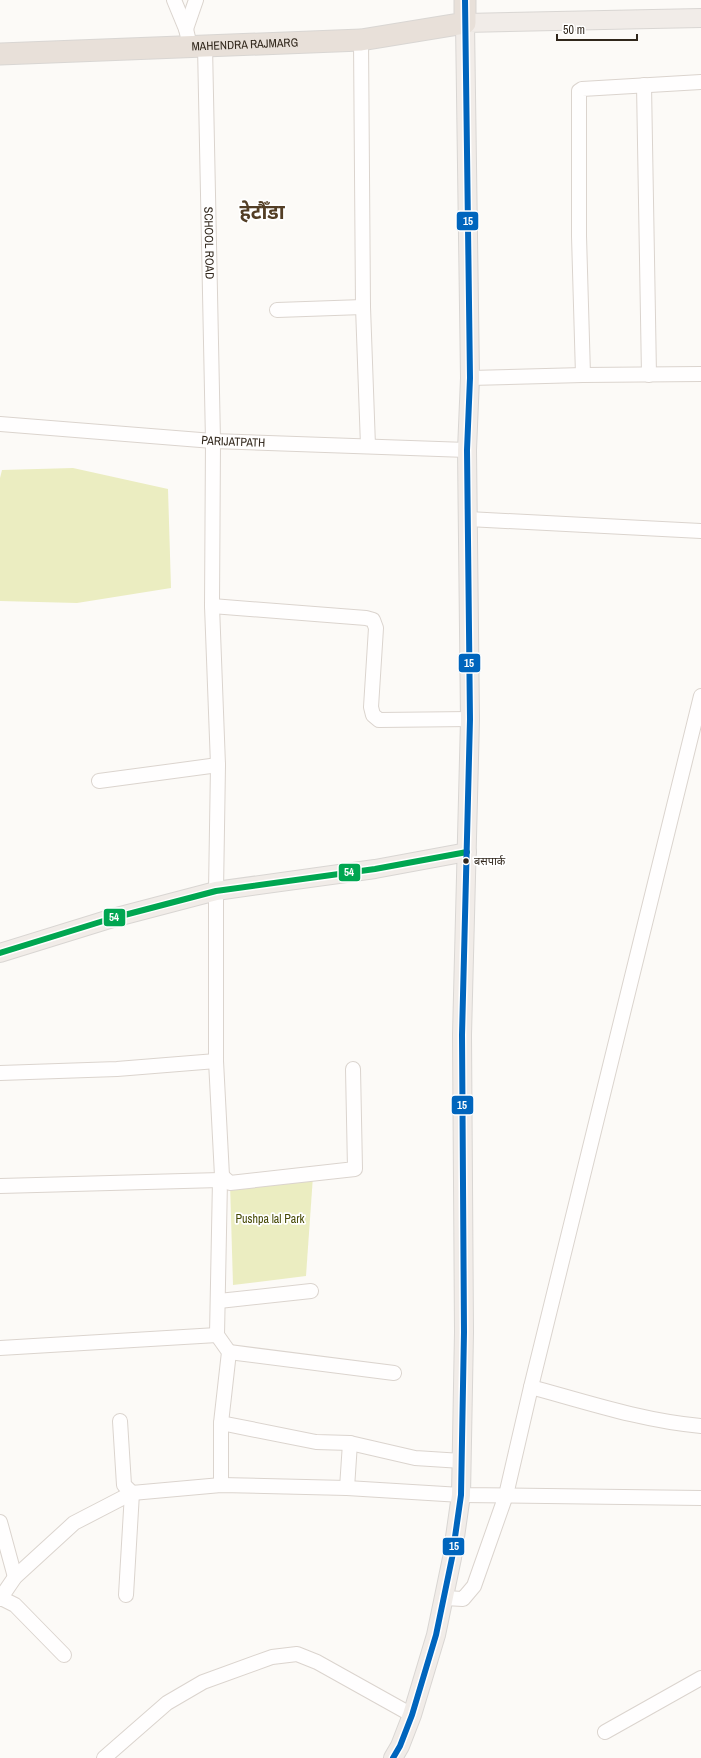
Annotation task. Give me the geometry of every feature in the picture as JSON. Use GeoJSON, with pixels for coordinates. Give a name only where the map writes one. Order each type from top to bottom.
{"type":"FeatureCollection","features":[{"type":"Feature","properties":{"kind":"highway"},"geometry":{"type":"LineString","coordinates":[[465,0],[465,23]]}},
{"type":"Feature","properties":{"kind":"highway","name":"MAHENDRA RAJMARG"},"geometry":{"type":"LineString","coordinates":[[0,54],[194,40],[361,40],[465,23]]}},
{"type":"Feature","properties":{"kind":"main road"},"geometry":{"type":"LineString","coordinates":[[393,1758],[400,1746],[412,1715],[436,1635],[445,1598],[461,1495],[464,1332],[462,1035],[470,719],[467,450],[470,378],[465,23],[701,18]]}},
{"type":"Feature","properties":{"kind":"main road"},"geometry":{"type":"LineString","coordinates":[[0,954],[113,918],[216,891],[375,869],[467,852]]}},
{"type":"Feature","properties":{"kind":"street"},"geometry":{"type":"LineString","coordinates":[[174,0],[194,40]]}},
{"type":"Feature","properties":{"kind":"street"},"geometry":{"type":"LineString","coordinates":[[194,40],[196,0]]}},
{"type":"Feature","properties":{"kind":"street","name":"SCHOOL ROAD"},"geometry":{"type":"LineString","coordinates":[[194,40],[213,441],[212,606],[218,765],[216,1061],[221,1178],[217,1335]]}},
{"type":"Feature","properties":{"kind":"street"},"geometry":{"type":"LineString","coordinates":[[361,40],[363,307],[368,446]]}},
{"type":"Feature","properties":{"kind":"street"},"geometry":{"type":"LineString","coordinates":[[583,375],[579,236],[579,91],[582,89],[701,82]]}},
{"type":"Feature","properties":{"kind":"street"},"geometry":{"type":"LineString","coordinates":[[644,86],[649,375]]}},
{"type":"Feature","properties":{"kind":"street"},"geometry":{"type":"LineString","coordinates":[[277,310],[363,307]]}},
{"type":"Feature","properties":{"kind":"street"},"geometry":{"type":"LineString","coordinates":[[470,378],[701,374]]}},
{"type":"Feature","properties":{"kind":"street","name":"PARIJATPATH"},"geometry":{"type":"LineString","coordinates":[[0,424],[213,441],[467,450]]}},
{"type":"Feature","properties":{"kind":"street"},"geometry":{"type":"LineString","coordinates":[[468,519],[701,531]]}},
{"type":"Feature","properties":{"kind":"street"},"geometry":{"type":"LineString","coordinates":[[212,606],[366,618],[373,620],[376,628],[371,707],[373,715],[379,720],[470,719]]}},
{"type":"Feature","properties":{"kind":"street"},"geometry":{"type":"LineString","coordinates":[[445,1598],[463,1599],[474,1586],[506,1495],[531,1387],[701,696]]}},
{"type":"Feature","properties":{"kind":"street"},"geometry":{"type":"LineString","coordinates":[[99,782],[218,765]]}},
{"type":"Feature","properties":{"kind":"street"},"geometry":{"type":"LineString","coordinates":[[0,1073],[117,1069],[216,1061]]}},
{"type":"Feature","properties":{"kind":"street"},"geometry":{"type":"LineString","coordinates":[[0,1186],[221,1178],[230,1183],[355,1168],[353,1069]]}},
{"type":"Feature","properties":{"kind":"street"},"geometry":{"type":"LineString","coordinates":[[219,1301],[311,1291]]}},
{"type":"Feature","properties":{"kind":"street"},"geometry":{"type":"LineString","coordinates":[[0,1348],[217,1335],[229,1352],[222,1423],[221,1486]]}},
{"type":"Feature","properties":{"kind":"street"},"geometry":{"type":"LineString","coordinates":[[229,1352],[394,1374]]}},
{"type":"Feature","properties":{"kind":"street"},"geometry":{"type":"LineString","coordinates":[[531,1387],[657,1420],[701,1426]]}},
{"type":"Feature","properties":{"kind":"street"},"geometry":{"type":"LineString","coordinates":[[120,1421],[124,1485],[132,1493],[126,1595]]}},
{"type":"Feature","properties":{"kind":"street"},"geometry":{"type":"LineString","coordinates":[[222,1423],[316,1442],[350,1444],[415,1458],[462,1461]]}},
{"type":"Feature","properties":{"kind":"street"},"geometry":{"type":"LineString","coordinates":[[347,1488],[350,1444]]}},
{"type":"Feature","properties":{"kind":"street"},"geometry":{"type":"LineString","coordinates":[[64,1656],[15,1605],[1,1599],[16,1577],[74,1523],[132,1493],[221,1486],[347,1488],[461,1495],[701,1498]]}},
{"type":"Feature","properties":{"kind":"street"},"geometry":{"type":"LineString","coordinates":[[0,1522],[16,1577]]}},
{"type":"Feature","properties":{"kind":"street"},"geometry":{"type":"LineString","coordinates":[[104,1758],[168,1703],[203,1682],[272,1657],[297,1654],[316,1662],[412,1715]]}},
{"type":"Feature","properties":{"kind":"street"},"geometry":{"type":"LineString","coordinates":[[604,1732],[701,1678]]}},
{"type":"Feature","properties":{"kind":"green space"},"geometry":{"type":"Polygon","coordinates":[[[73,468],[168,489],[171,588],[77,603],[0,601],[0,478],[2,470],[73,468]]]}},
{"type":"Feature","properties":{"kind":"green space","name":"Pushpa lal Park"},"geometry":{"type":"Polygon","coordinates":[[[313,1176],[306,1276],[233,1285],[230,1183],[313,1176]]]}},
{"type":"Feature","properties":{"kind":"transit line","name":"15"},"geometry":{"type":"LineString","coordinates":[[393,1758],[400,1746],[412,1715],[436,1635],[452,1558],[461,1495],[464,1332],[462,1035],[470,719],[467,450],[470,378],[465,0]]}},
{"type":"Feature","properties":{"kind":"transit line","name":"54"},"geometry":{"type":"LineString","coordinates":[[0,953],[113,918],[216,891],[375,869],[467,852]]}},
{"type":"Feature","properties":{"kind":"place","name":"बसपार्क"},"geometry":{"type":"Point","coordinates":[466,861]}},
{"type":"Feature","properties":{"kind":"district","name":"हेटौँडा"},"geometry":{"type":"Point","coordinates":[262,211]}}]}
